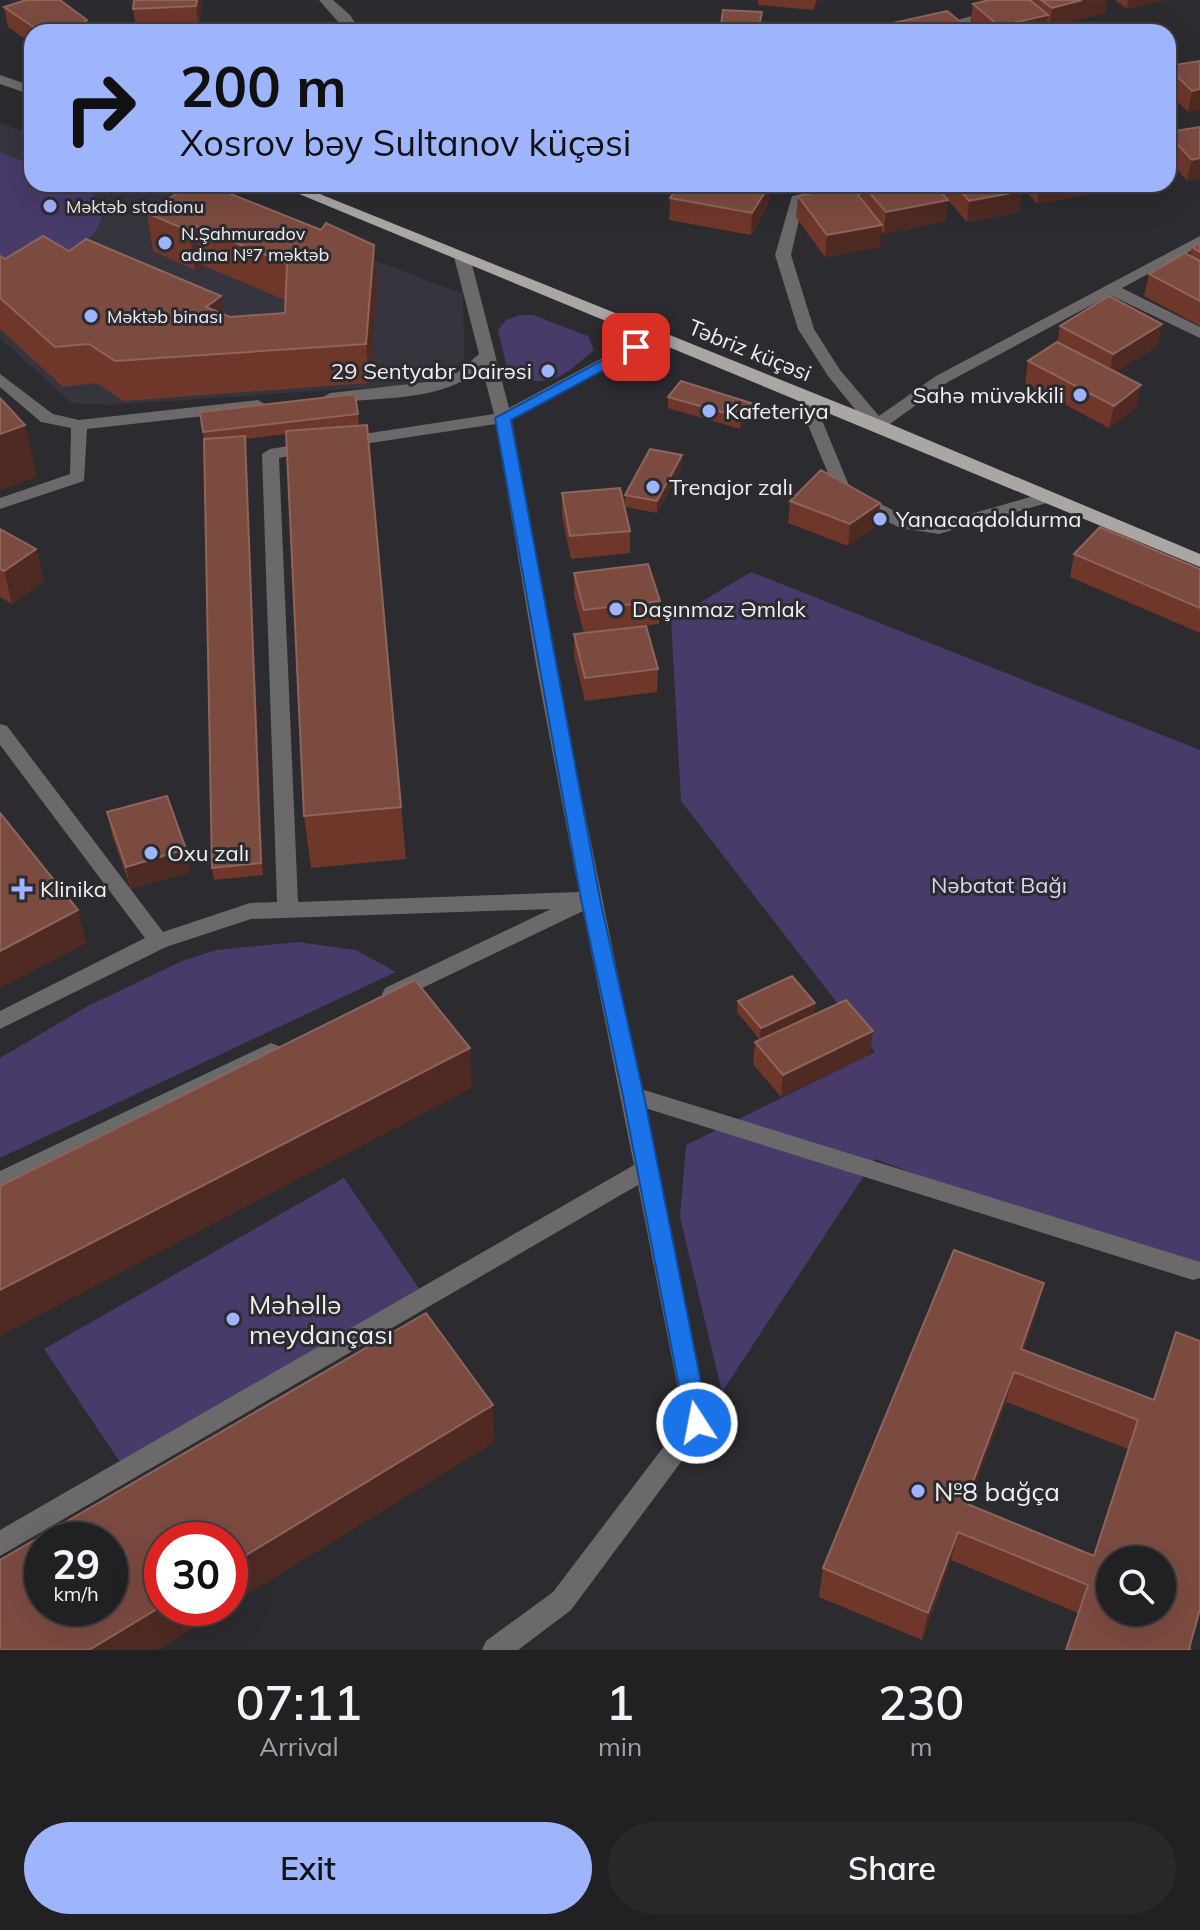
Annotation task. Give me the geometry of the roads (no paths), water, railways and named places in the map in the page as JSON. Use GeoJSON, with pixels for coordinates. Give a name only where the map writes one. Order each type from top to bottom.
{"type":"FeatureCollection","features":[{"type":"Feature","properties":{"kind":"main road","name":"Təbriz küçəsi"},"geometry":{"type":"LineString","coordinates":[[302,192],[877,425],[1200,561]]}},
{"type":"Feature","properties":{"kind":"street"},"geometry":{"type":"LineString","coordinates":[[325,0],[349,24]]}},
{"type":"Feature","properties":{"kind":"street"},"geometry":{"type":"LineString","coordinates":[[952,24],[1044,0]]}},
{"type":"Feature","properties":{"kind":"street"},"geometry":{"type":"LineString","coordinates":[[0,79],[24,88]]}},
{"type":"Feature","properties":{"kind":"street"},"geometry":{"type":"LineString","coordinates":[[802,192],[797,199],[783,255],[806,329],[834,373],[877,425],[942,379],[1200,240]]}},
{"type":"Feature","properties":{"kind":"street"},"geometry":{"type":"LineString","coordinates":[[797,199],[850,192]]}},
{"type":"Feature","properties":{"kind":"street"},"geometry":{"type":"LineString","coordinates":[[462,257],[503,418],[590,899],[634,1096],[697,1423],[562,1601],[496,1650]]}},
{"type":"Feature","properties":{"kind":"street"},"geometry":{"type":"LineString","coordinates":[[1111,289],[1200,333]]}},
{"type":"Feature","properties":{"kind":"street"},"geometry":{"type":"LineString","coordinates":[[288,910],[270,454],[503,418],[655,336]]}},
{"type":"Feature","properties":{"kind":"street"},"geometry":{"type":"LineString","coordinates":[[308,400],[439,386],[464,375],[487,355]]}},
{"type":"Feature","properties":{"kind":"street"},"geometry":{"type":"LineString","coordinates":[[0,379],[47,418],[79,425],[278,403]]}},
{"type":"Feature","properties":{"kind":"street"},"geometry":{"type":"LineString","coordinates":[[804,396],[843,491],[906,524],[939,529],[1048,497]]}},
{"type":"Feature","properties":{"kind":"street"},"geometry":{"type":"LineString","coordinates":[[0,504],[78,477],[79,425]]}},
{"type":"Feature","properties":{"kind":"street"},"geometry":{"type":"LineString","coordinates":[[0,731],[159,941]]}},
{"type":"Feature","properties":{"kind":"street"},"geometry":{"type":"LineString","coordinates":[[0,1021],[159,941],[250,911],[590,899]]}},
{"type":"Feature","properties":{"kind":"street"},"geometry":{"type":"LineString","coordinates":[[374,1003],[590,899]]}},
{"type":"Feature","properties":{"kind":"street"},"geometry":{"type":"LineString","coordinates":[[0,1182],[288,1044]]}},
{"type":"Feature","properties":{"kind":"street"},"geometry":{"type":"LineString","coordinates":[[634,1096],[1193,1270]]}},
{"type":"Feature","properties":{"kind":"street"},"geometry":{"type":"LineString","coordinates":[[0,1544],[648,1168]]}},
{"type":"Feature","properties":{"kind":"place","name":"Məktəb stadionu"},"geometry":{"type":"Point","coordinates":[50,206]}},
{"type":"Feature","properties":{"kind":"place","name":"N.Şahmuradov adına №7 məktəb"},"geometry":{"type":"Point","coordinates":[165,243]}},
{"type":"Feature","properties":{"kind":"place","name":"Məktəb binası"},"geometry":{"type":"Point","coordinates":[91,316]}},
{"type":"Feature","properties":{"kind":"place","name":"29 Sentyabr Dairəsi"},"geometry":{"type":"Point","coordinates":[548,371]}},
{"type":"Feature","properties":{"kind":"place","name":"Sahə müvəkkili"},"geometry":{"type":"Point","coordinates":[1080,395]}},
{"type":"Feature","properties":{"kind":"place","name":"Kafeteriya"},"geometry":{"type":"Point","coordinates":[709,411]}},
{"type":"Feature","properties":{"kind":"place","name":"Trenajor zalı"},"geometry":{"type":"Point","coordinates":[653,487]}},
{"type":"Feature","properties":{"kind":"place","name":"Yanacaqdoldurma"},"geometry":{"type":"Point","coordinates":[880,519]}},
{"type":"Feature","properties":{"kind":"place","name":"Daşınmaz Əmlak"},"geometry":{"type":"Point","coordinates":[616,609]}},
{"type":"Feature","properties":{"kind":"place","name":"Oxu zalı"},"geometry":{"type":"Point","coordinates":[151,853]}},
{"type":"Feature","properties":{"kind":"place","name":"Klinika"},"geometry":{"type":"Point","coordinates":[22,889]}},
{"type":"Feature","properties":{"kind":"place","name":"Məhəllə meydançası"},"geometry":{"type":"Point","coordinates":[233,1319]}},
{"type":"Feature","properties":{"kind":"place","name":"№8 bağça"},"geometry":{"type":"Point","coordinates":[918,1491]}},
{"type":"Feature","properties":{"kind":"park label","name":"Nəbatat Bağı"},"geometry":{"type":"Point","coordinates":[999,885]}}]}
